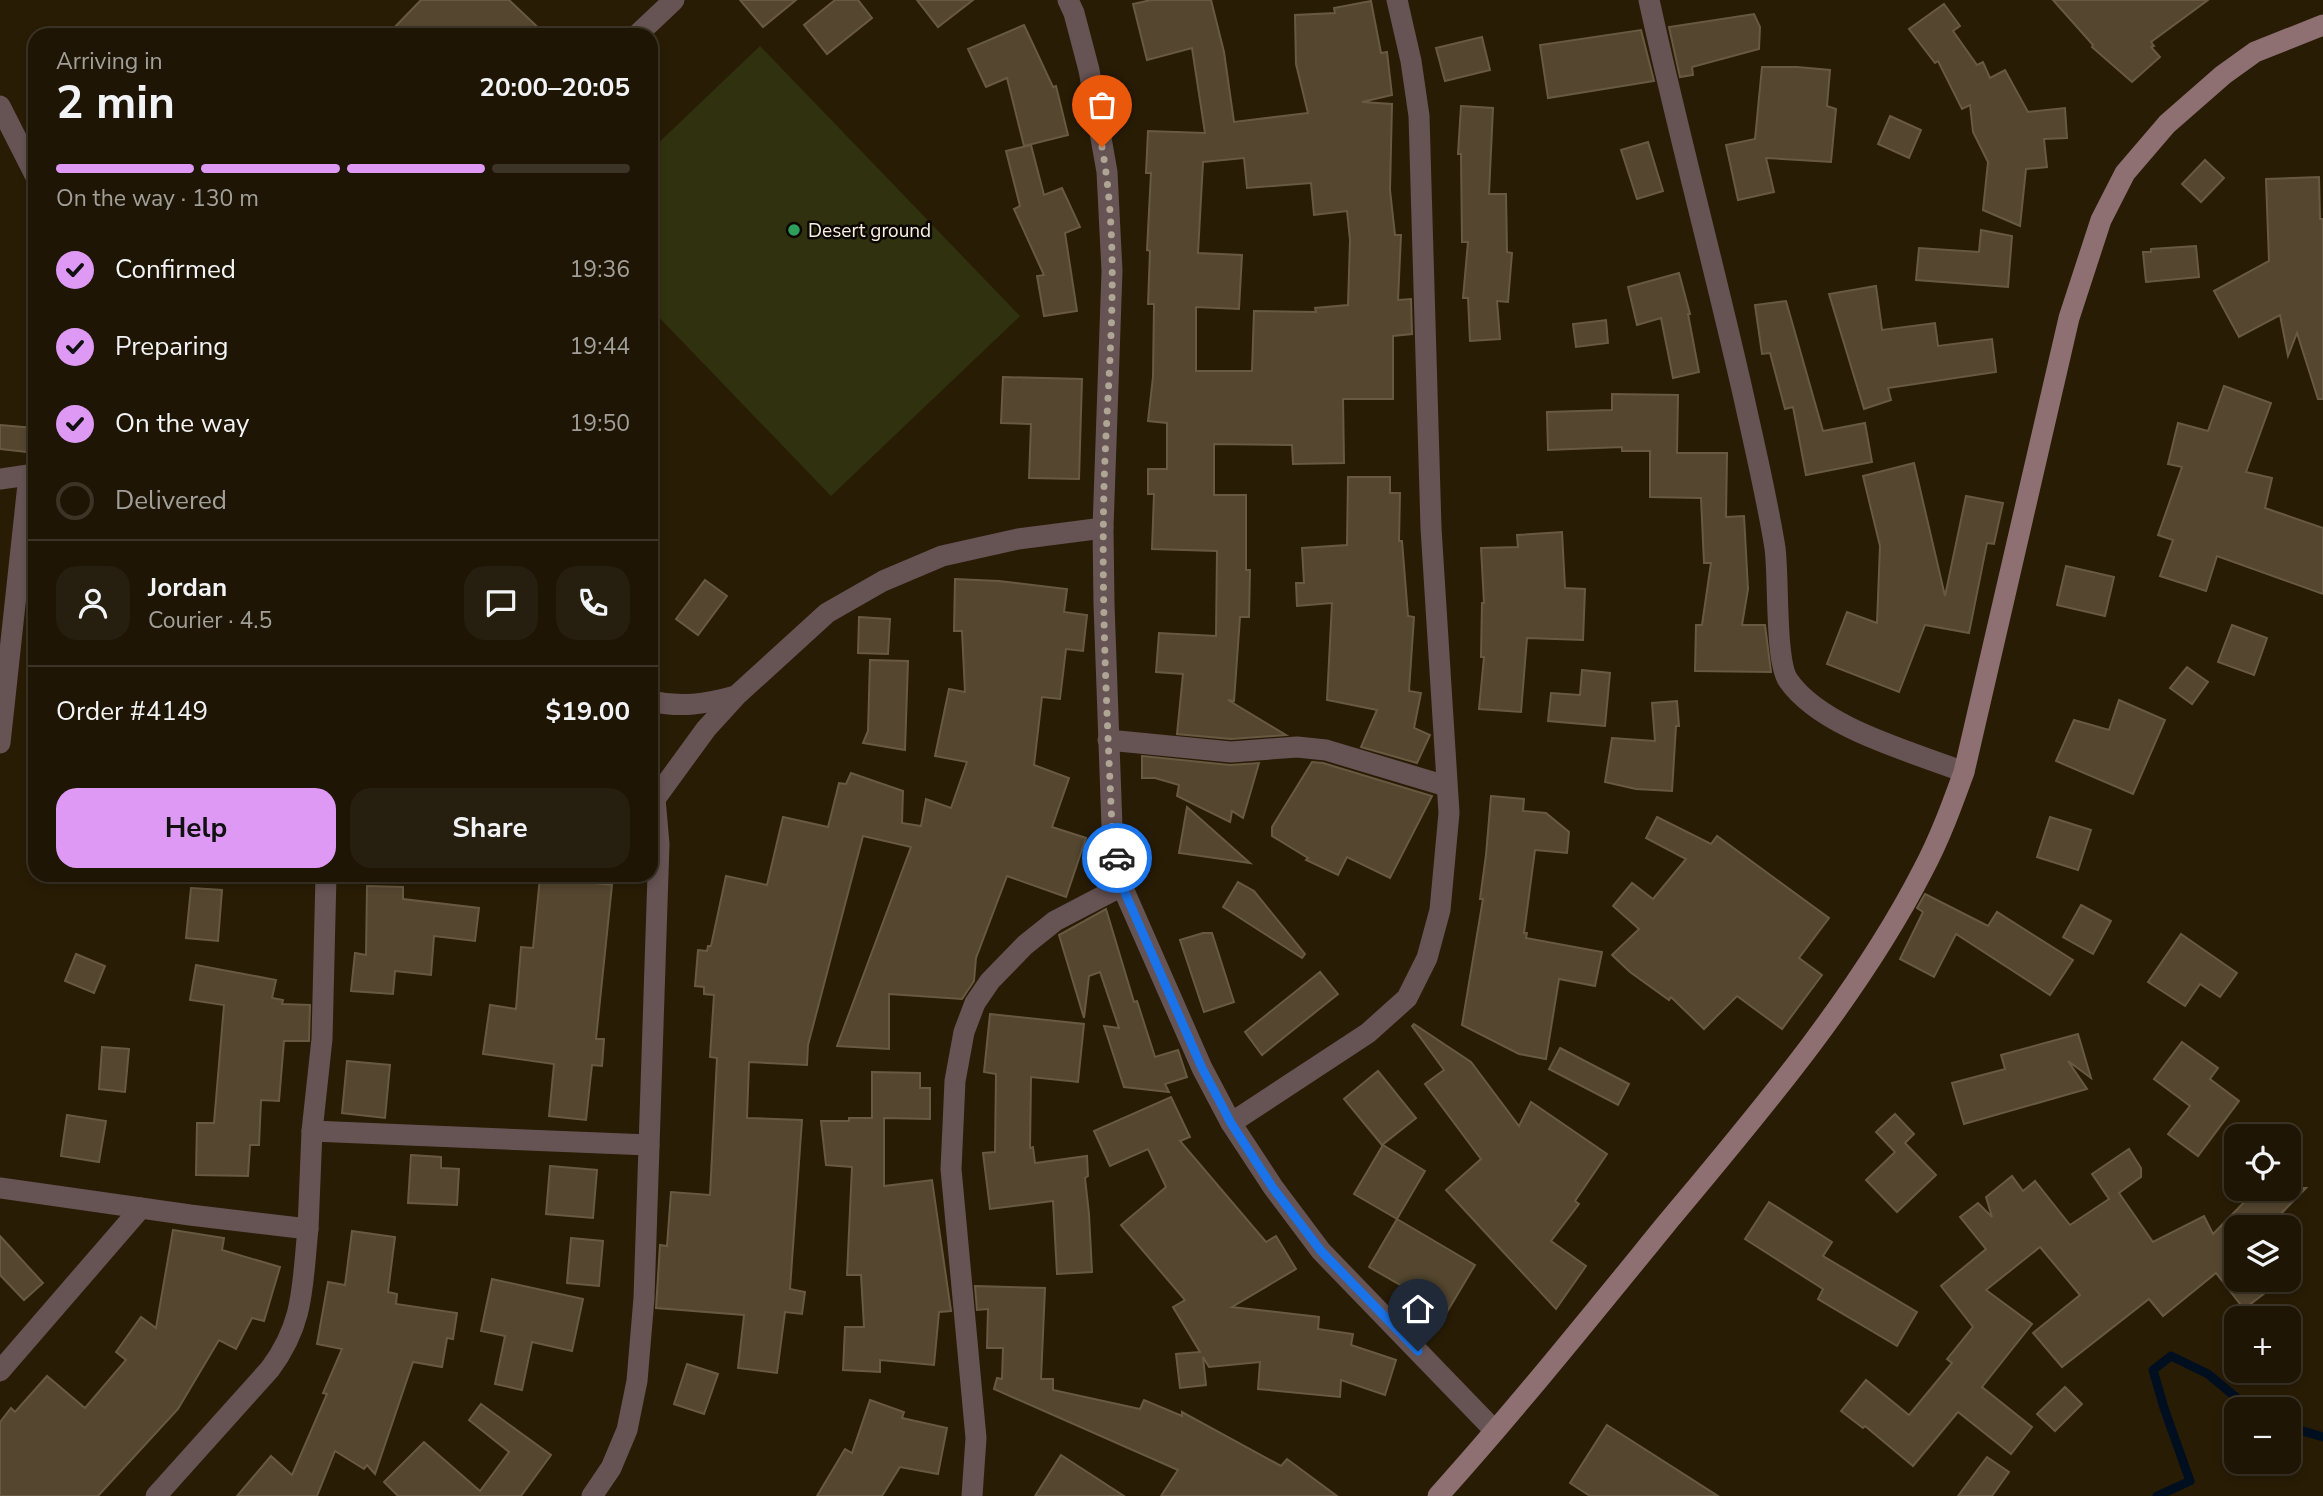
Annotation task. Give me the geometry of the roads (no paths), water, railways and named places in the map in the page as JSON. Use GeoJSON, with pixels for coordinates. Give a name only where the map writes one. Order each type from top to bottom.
{"type":"FeatureCollection","features":[{"type":"Feature","properties":{"kind":"street"},"geometry":{"type":"LineString","coordinates":[[644,28],[674,0]]}},
{"type":"Feature","properties":{"kind":"street"},"geometry":{"type":"LineString","coordinates":[[1068,0],[1089,70],[1107,172],[1112,271],[1103,528],[1112,827],[1122,886],[1202,1068],[1231,1123],[1273,1188],[1321,1251],[1496,1430]]}},
{"type":"Feature","properties":{"kind":"street"},"geometry":{"type":"LineString","coordinates":[[1231,1123],[1368,1033],[1407,998],[1427,958],[1440,910],[1449,813],[1431,528],[1419,116],[1411,61],[1397,0]]}},
{"type":"Feature","properties":{"kind":"street"},"geometry":{"type":"LineString","coordinates":[[1649,0],[1767,501],[1775,552],[1779,642],[1786,677],[1807,702],[1851,728],[1964,772]]}},
{"type":"Feature","properties":{"kind":"street"},"geometry":{"type":"LineString","coordinates":[[1438,1496],[1496,1430],[1748,1125],[1876,953],[1923,871],[1964,772],[2069,318],[2101,220],[2125,173],[2167,124],[2223,75],[2255,52],[2323,25]]}},
{"type":"Feature","properties":{"kind":"street"},"geometry":{"type":"LineString","coordinates":[[0,106],[28,161]]}},
{"type":"Feature","properties":{"kind":"street"},"geometry":{"type":"LineString","coordinates":[[0,479],[28,476]]}},
{"type":"Feature","properties":{"kind":"street"},"geometry":{"type":"LineString","coordinates":[[0,743],[28,508]]}},
{"type":"Feature","properties":{"kind":"street"},"geometry":{"type":"LineString","coordinates":[[658,789],[737,695],[827,613],[883,581],[942,556],[1018,539],[1103,528]]}},
{"type":"Feature","properties":{"kind":"street"},"geometry":{"type":"LineString","coordinates":[[658,702],[695,705],[737,695]]}},
{"type":"Feature","properties":{"kind":"street"},"geometry":{"type":"LineString","coordinates":[[1108,740],[1231,751],[1297,747],[1326,750],[1446,786]]}},
{"type":"Feature","properties":{"kind":"street"},"geometry":{"type":"LineString","coordinates":[[658,836],[658,874]]}},
{"type":"Feature","properties":{"kind":"street"},"geometry":{"type":"LineString","coordinates":[[156,1496],[270,1369],[284,1351],[295,1328],[308,1229],[312,1131],[322,1039],[326,882]]}},
{"type":"Feature","properties":{"kind":"street"},"geometry":{"type":"LineString","coordinates":[[592,1496],[611,1468],[627,1430],[637,1381],[644,1298],[658,882]]}},
{"type":"Feature","properties":{"kind":"street"},"geometry":{"type":"LineString","coordinates":[[972,1496],[976,1438],[951,1169],[955,1081],[964,1032],[975,1003],[990,981],[1025,945],[1055,920],[1122,886]]}},
{"type":"Feature","properties":{"kind":"street"},"geometry":{"type":"LineString","coordinates":[[312,1131],[649,1145]]}},
{"type":"Feature","properties":{"kind":"street"},"geometry":{"type":"LineString","coordinates":[[0,1188],[308,1229]]}},
{"type":"Feature","properties":{"kind":"street"},"geometry":{"type":"LineString","coordinates":[[0,1371],[141,1208]]}},
{"type":"Feature","properties":{"kind":"waterway"},"geometry":{"type":"LineString","coordinates":[[2157,1496],[2190,1481],[2153,1370],[2171,1356],[2208,1374],[2236,1397]]}},
{"type":"Feature","properties":{"kind":"waterway"},"geometry":{"type":"LineString","coordinates":[[2301,1431],[2323,1437]]}},
{"type":"Feature","properties":{"kind":"place","name":"Desert ground"},"geometry":{"type":"Point","coordinates":[794,230]}}]}
